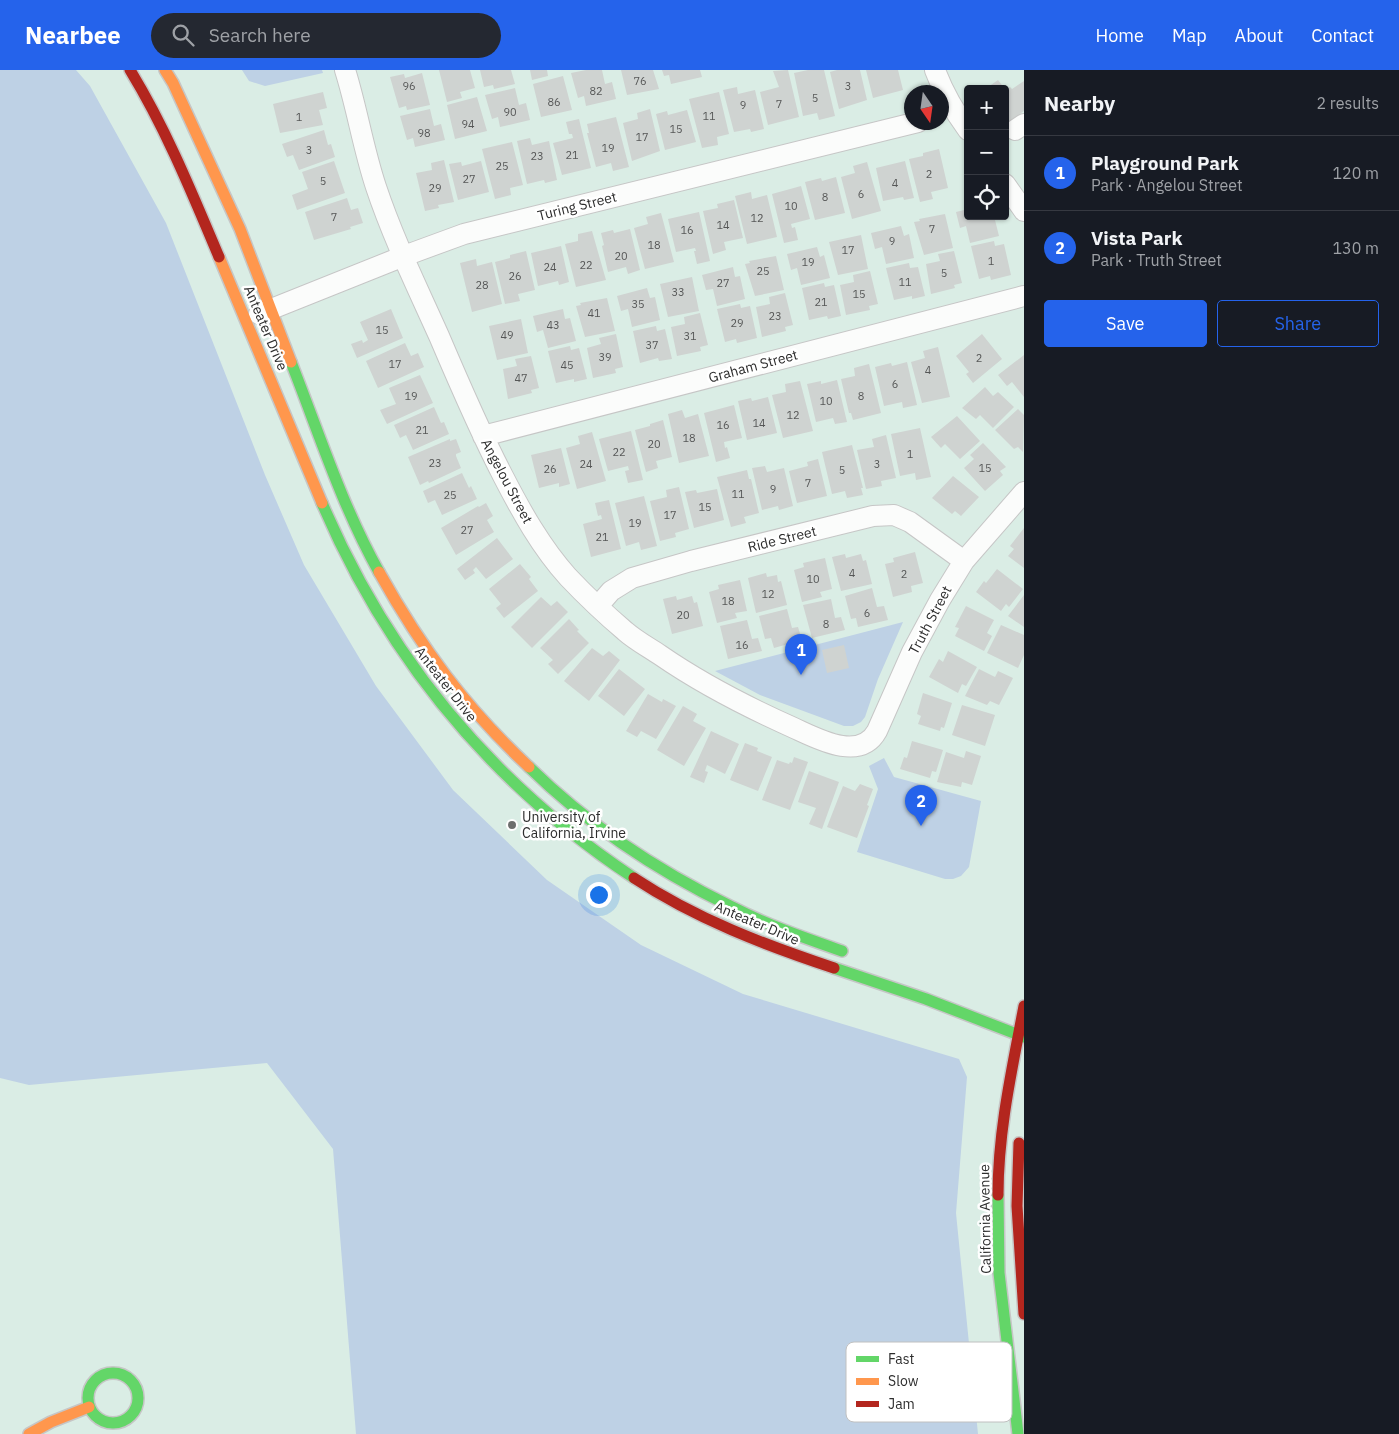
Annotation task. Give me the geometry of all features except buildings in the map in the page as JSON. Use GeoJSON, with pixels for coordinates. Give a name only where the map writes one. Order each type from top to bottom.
{"type":"FeatureCollection","features":[{"type":"Feature","properties":{"kind":"main road","name":"Anteater Drive"},"geometry":{"type":"LineString","coordinates":[[130,70],[164,130],[332,525],[361,586],[395,642],[444,709],[505,777],[600,856],[699,916],[739,935],[782,952],[913,994],[1021,1036]]}},
{"type":"Feature","properties":{"kind":"main road","name":"Anteater Drive"},"geometry":{"type":"LineString","coordinates":[[165,70],[173,83],[234,215],[346,504],[374,564],[408,621],[462,698],[502,743],[538,778],[612,839],[667,873],[734,909],[772,926],[849,953]]}},
{"type":"Feature","properties":{"kind":"main road"},"geometry":{"type":"LineString","coordinates":[[1009,1011],[1023,1013]]}},
{"type":"Feature","properties":{"kind":"main road","name":"California Avenue"},"geometry":{"type":"LineString","coordinates":[[1007,1342],[999,1273],[1000,1142],[1005,1103],[1021,1036],[1023,1013]]}},
{"type":"Feature","properties":{"kind":"main road"},"geometry":{"type":"LineString","coordinates":[[1019,1134],[1017,1161],[1018,1236],[1024,1314]]}},
{"type":"Feature","properties":{"kind":"main road"},"geometry":{"type":"LineString","coordinates":[[109,1372],[122,1374],[132,1381],[136,1387],[137,1405],[135,1411],[126,1419],[114,1423],[108,1422],[97,1417],[89,1407],[89,1388],[103,1374],[109,1372]]}},
{"type":"Feature","properties":{"kind":"main road","name":"California Avenue"},"geometry":{"type":"LineString","coordinates":[[1012,1383],[1018,1434]]}},
{"type":"Feature","properties":{"kind":"main road"},"geometry":{"type":"LineString","coordinates":[[29,1434],[51,1422],[89,1407]]}},
{"type":"Feature","properties":{"kind":"street","name":"Angelou Street"},"geometry":{"type":"LineString","coordinates":[[345,70],[364,147],[377,189],[404,256],[483,436],[524,516],[567,575],[627,633],[684,671],[753,710],[835,745],[846,746]]}},
{"type":"Feature","properties":{"kind":"street"},"geometry":{"type":"LineString","coordinates":[[935,70],[941,85]]}},
{"type":"Feature","properties":{"kind":"street"},"geometry":{"type":"LineString","coordinates":[[949,114],[964,127]]}},
{"type":"Feature","properties":{"kind":"street","name":"Turing Street"},"geometry":{"type":"LineString","coordinates":[[246,320],[404,256],[464,234],[904,125]]}},
{"type":"Feature","properties":{"kind":"street"},"geometry":{"type":"LineString","coordinates":[[1009,190],[1024,211]]}},
{"type":"Feature","properties":{"kind":"street","name":"Graham Street"},"geometry":{"type":"LineString","coordinates":[[483,436],[1024,296]]}},
{"type":"Feature","properties":{"kind":"street","name":"Truth Street"},"geometry":{"type":"LineString","coordinates":[[846,746],[858,746],[867,743],[874,737],[883,721],[912,652],[940,600],[964,561],[1024,492]]}},
{"type":"Feature","properties":{"kind":"street","name":"Ride Street"},"geometry":{"type":"LineString","coordinates":[[598,606],[611,591],[632,578],[691,561],[873,516],[894,515],[910,522],[964,561]]}},
{"type":"Feature","properties":{"kind":"shaded area","name":"University of California, Irvine"},"geometry":{"type":"Polygon","coordinates":[[[0,70],[1024,70],[1024,1434],[0,1434],[0,70]]]}},
{"type":"Feature","properties":{"kind":"shaded area"},"geometry":{"type":"Polygon","coordinates":[[[0,70],[76,70],[90,86],[166,223],[265,475],[304,565],[376,686],[453,790],[547,880],[641,945],[743,994],[959,1059],[967,1077],[956,1213],[969,1342],[846,1342],[846,1422],[977,1422],[978,1434],[356,1434],[333,1149],[267,1063],[29,1085],[0,1078],[0,70]]]}},
{"type":"Feature","properties":{"kind":"shaded area"},"geometry":{"type":"Polygon","coordinates":[[[242,70],[322,70],[323,73],[265,86],[249,81],[242,70]]]}},
{"type":"Feature","properties":{"kind":"shaded area"},"geometry":{"type":"Polygon","coordinates":[[[903,622],[878,679],[865,717],[861,722],[853,726],[844,726],[760,695],[715,671],[903,622]]]}},
{"type":"Feature","properties":{"kind":"shaded area"},"geometry":{"type":"Polygon","coordinates":[[[884,758],[894,777],[981,801],[969,867],[961,876],[945,879],[857,852],[878,789],[869,766],[884,758]]]}},
{"type":"Feature","properties":{"kind":"traffic: fast"},"geometry":{"type":"LineString","coordinates":[[291,362],[342,495],[379,572]]}},
{"type":"Feature","properties":{"kind":"traffic: fast"},"geometry":{"type":"LineString","coordinates":[[322,503],[349,560],[379,615],[413,666],[450,714],[491,759],[535,802],[583,841],[634,878]]}},
{"type":"Feature","properties":{"kind":"traffic: fast"},"geometry":{"type":"LineString","coordinates":[[529,767],[575,808],[600,827],[677,878],[745,914],[842,951]]}},
{"type":"Feature","properties":{"kind":"traffic: fast"},"geometry":{"type":"LineString","coordinates":[[834,968],[926,999],[1024,1037]]}},
{"type":"Feature","properties":{"kind":"traffic: fast"},"geometry":{"type":"LineString","coordinates":[[998,1195],[999,1273],[1007,1342]]}},
{"type":"Feature","properties":{"kind":"traffic: fast"},"geometry":{"type":"LineString","coordinates":[[108,1373],[118,1373],[131,1380],[138,1393],[138,1398],[138,1403],[131,1416],[118,1423],[108,1423],[99,1419],[92,1412],[88,1403],[88,1393],[92,1384],[99,1377],[108,1373]]}},
{"type":"Feature","properties":{"kind":"traffic: fast"},"geometry":{"type":"LineString","coordinates":[[1012,1383],[1018,1434]]}},
{"type":"Feature","properties":{"kind":"traffic: slow"},"geometry":{"type":"LineString","coordinates":[[165,70],[173,83],[240,229],[291,362]]}},
{"type":"Feature","properties":{"kind":"traffic: slow"},"geometry":{"type":"LineString","coordinates":[[219,257],[322,503]]}},
{"type":"Feature","properties":{"kind":"traffic: slow"},"geometry":{"type":"LineString","coordinates":[[379,572],[428,652],[446,676],[485,722],[529,767]]}},
{"type":"Feature","properties":{"kind":"traffic: slow"},"geometry":{"type":"LineString","coordinates":[[29,1434],[51,1422],[89,1407]]}},
{"type":"Feature","properties":{"kind":"traffic: jam"},"geometry":{"type":"LineString","coordinates":[[130,70],[167,138],[219,257]]}},
{"type":"Feature","properties":{"kind":"traffic: jam"},"geometry":{"type":"LineString","coordinates":[[634,878],[682,906],[731,930],[834,968]]}},
{"type":"Feature","properties":{"kind":"traffic: jam"},"geometry":{"type":"LineString","coordinates":[[998,1195],[1003,1124],[1024,1006]]}},
{"type":"Feature","properties":{"kind":"traffic: jam"},"geometry":{"type":"LineString","coordinates":[[1019,1143],[1017,1206],[1024,1314]]}},
{"type":"Feature","properties":{"kind":"place","name":"Playground Park"},"geometry":{"type":"Point","coordinates":[801,675]}},
{"type":"Feature","properties":{"kind":"place","name":"University of California, Irvine"},"geometry":{"type":"Point","coordinates":[512,825]}},
{"type":"Feature","properties":{"kind":"place","name":"Vista Park"},"geometry":{"type":"Point","coordinates":[921,826]}}]}
